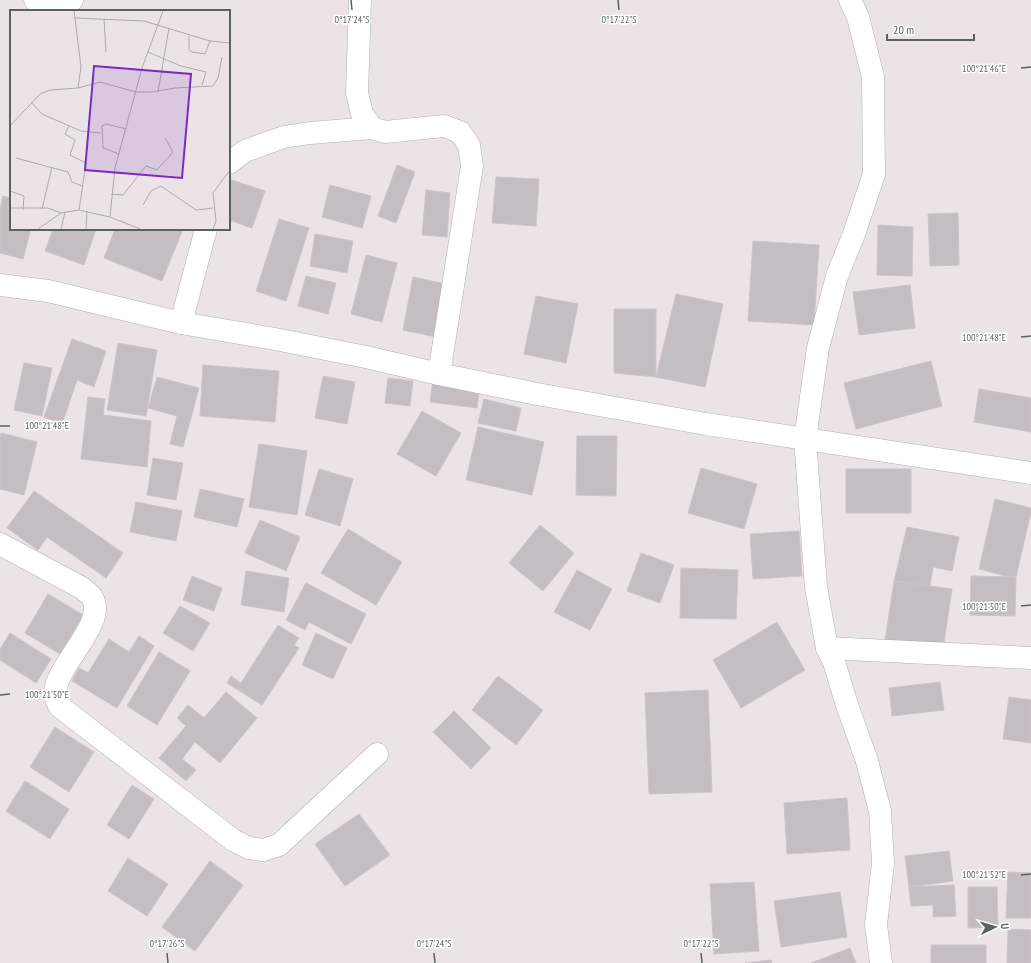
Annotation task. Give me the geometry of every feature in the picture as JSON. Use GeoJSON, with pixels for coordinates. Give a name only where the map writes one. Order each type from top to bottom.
{"type":"FeatureCollection","features":[{"type":"Feature","properties":{"kind":"street"},"geometry":{"type":"LineString","coordinates":[[35,0],[64,2],[72,0]]}},
{"type":"Feature","properties":{"kind":"street"},"geometry":{"type":"LineString","coordinates":[[360,0],[357,93],[362,114],[372,128]]}},
{"type":"Feature","properties":{"kind":"street"},"geometry":{"type":"LineString","coordinates":[[850,0],[858,17],[873,77],[874,174],[854,234],[837,276],[818,348],[805,439],[816,587],[827,648],[834,662],[847,705],[867,761],[880,811],[883,863],[876,925],[882,963]]}},
{"type":"Feature","properties":{"kind":"street"},"geometry":{"type":"LineString","coordinates":[[230,162],[245,151],[284,137],[310,133],[372,128],[385,132],[444,126],[460,132],[469,145],[472,166],[439,374]]}},
{"type":"Feature","properties":{"kind":"street"},"geometry":{"type":"LineString","coordinates":[[181,323],[206,230]]}},
{"type":"Feature","properties":{"kind":"street"},"geometry":{"type":"LineString","coordinates":[[0,285],[48,291],[181,323],[275,339],[366,357],[439,374],[595,405],[805,439],[1031,472]]}},
{"type":"Feature","properties":{"kind":"street"},"geometry":{"type":"LineString","coordinates":[[0,544],[82,588],[91,596],[95,607],[93,622],[57,681],[54,696],[59,706],[233,840],[249,848],[263,850],[279,845],[377,754]]}},
{"type":"Feature","properties":{"kind":"street"},"geometry":{"type":"LineString","coordinates":[[827,648],[1031,658]]}},
{"type":"Feature","properties":{"kind":"building"},"geometry":{"type":"Polygon","coordinates":[[[397,165],[415,172],[396,223],[378,216],[397,165]]]}},
{"type":"Feature","properties":{"kind":"building"},"geometry":{"type":"Polygon","coordinates":[[[496,177],[539,179],[536,226],[492,223],[496,177]]]}},
{"type":"Feature","properties":{"kind":"building"},"geometry":{"type":"Polygon","coordinates":[[[230,179],[265,191],[252,228],[230,220],[230,179]]]}},
{"type":"Feature","properties":{"kind":"building"},"geometry":{"type":"Polygon","coordinates":[[[330,185],[371,196],[362,228],[322,217],[330,185]]]}},
{"type":"Feature","properties":{"kind":"building"},"geometry":{"type":"Polygon","coordinates":[[[426,190],[450,193],[447,237],[422,235],[426,190]]]}},
{"type":"Feature","properties":{"kind":"building"},"geometry":{"type":"Polygon","coordinates":[[[3,196],[10,198],[10,230],[31,230],[23,259],[0,253],[0,210],[3,196]]]}},
{"type":"Feature","properties":{"kind":"building"},"geometry":{"type":"Polygon","coordinates":[[[958,213],[959,265],[930,266],[928,214],[958,213]]]}},
{"type":"Feature","properties":{"kind":"building"},"geometry":{"type":"Polygon","coordinates":[[[279,219],[309,228],[286,301],[256,291],[279,219]]]}},
{"type":"Feature","properties":{"kind":"building"},"geometry":{"type":"Polygon","coordinates":[[[878,225],[913,227],[912,276],[877,275],[878,225]]]}},
{"type":"Feature","properties":{"kind":"building"},"geometry":{"type":"Polygon","coordinates":[[[53,230],[96,230],[84,265],[45,251],[53,230]]]}},
{"type":"Feature","properties":{"kind":"building"},"geometry":{"type":"Polygon","coordinates":[[[115,230],[183,230],[162,281],[104,258],[115,230]]]}},
{"type":"Feature","properties":{"kind":"building"},"geometry":{"type":"Polygon","coordinates":[[[315,234],[353,241],[347,273],[310,266],[315,234]]]}},
{"type":"Feature","properties":{"kind":"building"},"geometry":{"type":"Polygon","coordinates":[[[753,241],[819,245],[814,325],[748,321],[753,241]]]}},
{"type":"Feature","properties":{"kind":"building"},"geometry":{"type":"Polygon","coordinates":[[[366,255],[397,263],[382,322],[351,314],[366,255]]]}},
{"type":"Feature","properties":{"kind":"building"},"geometry":{"type":"Polygon","coordinates":[[[306,276],[336,283],[328,314],[298,306],[306,276]]]}},
{"type":"Feature","properties":{"kind":"building"},"geometry":{"type":"Polygon","coordinates":[[[413,277],[446,284],[436,337],[403,330],[413,277]]]}},
{"type":"Feature","properties":{"kind":"building"},"geometry":{"type":"Polygon","coordinates":[[[910,285],[915,328],[859,335],[853,292],[910,285]]]}},
{"type":"Feature","properties":{"kind":"building"},"geometry":{"type":"Polygon","coordinates":[[[676,294],[723,304],[705,387],[656,377],[676,294]]]}},
{"type":"Feature","properties":{"kind":"building"},"geometry":{"type":"Polygon","coordinates":[[[536,296],[578,304],[566,363],[524,354],[536,296]]]}},
{"type":"Feature","properties":{"kind":"building"},"geometry":{"type":"Polygon","coordinates":[[[614,309],[656,309],[656,377],[614,373],[614,309]]]}},
{"type":"Feature","properties":{"kind":"building"},"geometry":{"type":"Polygon","coordinates":[[[72,339],[106,351],[94,387],[77,380],[62,424],[44,417],[72,339]]]}},
{"type":"Feature","properties":{"kind":"building"},"geometry":{"type":"Polygon","coordinates":[[[118,343],[157,350],[146,416],[107,410],[118,343]]]}},
{"type":"Feature","properties":{"kind":"building"},"geometry":{"type":"Polygon","coordinates":[[[931,361],[942,406],[856,429],[844,383],[931,361]]]}},
{"type":"Feature","properties":{"kind":"building"},"geometry":{"type":"Polygon","coordinates":[[[24,363],[52,368],[42,416],[14,410],[24,363]]]}},
{"type":"Feature","properties":{"kind":"building"},"geometry":{"type":"Polygon","coordinates":[[[203,365],[279,371],[275,422],[200,416],[203,365]]]}},
{"type":"Feature","properties":{"kind":"building"},"geometry":{"type":"Polygon","coordinates":[[[323,376],[355,382],[347,424],[315,418],[323,376]]]}},
{"type":"Feature","properties":{"kind":"building"},"geometry":{"type":"Polygon","coordinates":[[[157,377],[199,388],[183,447],[170,444],[177,416],[148,408],[157,377]]]}},
{"type":"Feature","properties":{"kind":"building"},"geometry":{"type":"Polygon","coordinates":[[[388,378],[413,381],[410,406],[385,403],[388,378]]]}},
{"type":"Feature","properties":{"kind":"building"},"geometry":{"type":"Polygon","coordinates":[[[433,380],[480,386],[477,408],[430,402],[433,380]]]}},
{"type":"Feature","properties":{"kind":"building"},"geometry":{"type":"Polygon","coordinates":[[[979,389],[1031,398],[1031,432],[974,422],[979,389]]]}},
{"type":"Feature","properties":{"kind":"building"},"geometry":{"type":"Polygon","coordinates":[[[88,397],[105,399],[103,415],[151,421],[147,467],[81,459],[88,397]]]}},
{"type":"Feature","properties":{"kind":"building"},"geometry":{"type":"Polygon","coordinates":[[[484,399],[521,408],[516,431],[478,423],[484,399]]]}},
{"type":"Feature","properties":{"kind":"building"},"geometry":{"type":"Polygon","coordinates":[[[422,411],[461,433],[436,476],[397,454],[422,411]]]}},
{"type":"Feature","properties":{"kind":"building"},"geometry":{"type":"Polygon","coordinates":[[[478,427],[544,442],[532,495],[466,480],[478,427]]]}},
{"type":"Feature","properties":{"kind":"building"},"geometry":{"type":"Polygon","coordinates":[[[1,433],[37,442],[24,495],[0,489],[1,433]]]}},
{"type":"Feature","properties":{"kind":"building"},"geometry":{"type":"Polygon","coordinates":[[[577,436],[617,436],[616,496],[576,495],[577,436]]]}},
{"type":"Feature","properties":{"kind":"building"},"geometry":{"type":"Polygon","coordinates":[[[259,444],[307,451],[297,515],[249,507],[259,444]]]}},
{"type":"Feature","properties":{"kind":"building"},"geometry":{"type":"Polygon","coordinates":[[[153,458],[183,463],[176,500],[147,495],[153,458]]]}},
{"type":"Feature","properties":{"kind":"building"},"geometry":{"type":"Polygon","coordinates":[[[701,468],[757,484],[744,529],[688,513],[701,468]]]}},
{"type":"Feature","properties":{"kind":"building"},"geometry":{"type":"Polygon","coordinates":[[[319,469],[353,479],[340,526],[305,515],[319,469]]]}},
{"type":"Feature","properties":{"kind":"building"},"geometry":{"type":"Polygon","coordinates":[[[846,469],[911,469],[911,513],[846,513],[846,469]]]}},
{"type":"Feature","properties":{"kind":"building"},"geometry":{"type":"Polygon","coordinates":[[[200,489],[244,499],[237,527],[194,517],[200,489]]]}},
{"type":"Feature","properties":{"kind":"building"},"geometry":{"type":"Polygon","coordinates":[[[34,491],[123,553],[106,578],[47,537],[38,550],[7,528],[34,491]]]}},
{"type":"Feature","properties":{"kind":"building"},"geometry":{"type":"Polygon","coordinates":[[[995,499],[1031,508],[1016,577],[1009,577],[979,569],[995,499]]]}},
{"type":"Feature","properties":{"kind":"building"},"geometry":{"type":"Polygon","coordinates":[[[136,502],[182,511],[176,541],[130,532],[136,502]]]}},
{"type":"Feature","properties":{"kind":"building"},"geometry":{"type":"Polygon","coordinates":[[[260,520],[300,537],[286,571],[245,553],[260,520]]]}},
{"type":"Feature","properties":{"kind":"building"},"geometry":{"type":"Polygon","coordinates":[[[540,525],[574,553],[543,591],[509,563],[540,525]]]}},
{"type":"Feature","properties":{"kind":"building"},"geometry":{"type":"Polygon","coordinates":[[[907,527],[959,537],[952,571],[933,567],[930,586],[894,581],[907,527]]]}},
{"type":"Feature","properties":{"kind":"building"},"geometry":{"type":"Polygon","coordinates":[[[348,529],[402,562],[376,605],[321,573],[348,529]]]}},
{"type":"Feature","properties":{"kind":"building"},"geometry":{"type":"Polygon","coordinates":[[[799,531],[802,576],[753,579],[750,534],[799,531]]]}},
{"type":"Feature","properties":{"kind":"building"},"geometry":{"type":"Polygon","coordinates":[[[641,553],[674,565],[660,603],[627,591],[641,553]]]}},
{"type":"Feature","properties":{"kind":"building"},"geometry":{"type":"Polygon","coordinates":[[[681,568],[738,570],[736,619],[680,618],[681,568]]]}},
{"type":"Feature","properties":{"kind":"building"},"geometry":{"type":"Polygon","coordinates":[[[577,570],[612,589],[590,630],[554,612],[577,570]]]}},
{"type":"Feature","properties":{"kind":"building"},"geometry":{"type":"Polygon","coordinates":[[[246,571],[289,578],[284,612],[241,605],[246,571]]]}},
{"type":"Feature","properties":{"kind":"building"},"geometry":{"type":"Polygon","coordinates":[[[192,576],[222,588],[214,611],[183,600],[192,576]]]}},
{"type":"Feature","properties":{"kind":"building"},"geometry":{"type":"Polygon","coordinates":[[[971,576],[1016,577],[1015,616],[970,615],[971,576]]]}},
{"type":"Feature","properties":{"kind":"building"},"geometry":{"type":"Polygon","coordinates":[[[894,581],[952,589],[943,649],[885,641],[894,581]]]}},
{"type":"Feature","properties":{"kind":"building"},"geometry":{"type":"Polygon","coordinates":[[[306,583],[366,614],[351,644],[309,622],[305,630],[286,620],[306,583]]]}},
{"type":"Feature","properties":{"kind":"building"},"geometry":{"type":"Polygon","coordinates":[[[48,594],[83,615],[60,654],[25,633],[48,594]]]}},
{"type":"Feature","properties":{"kind":"building"},"geometry":{"type":"Polygon","coordinates":[[[180,606],[210,623],[193,651],[163,633],[180,606]]]}},
{"type":"Feature","properties":{"kind":"building"},"geometry":{"type":"Polygon","coordinates":[[[777,622],[805,670],[741,708],[713,660],[777,622]]]}},
{"type":"Feature","properties":{"kind":"building"},"geometry":{"type":"Polygon","coordinates":[[[278,625],[299,638],[294,645],[299,648],[262,705],[227,683],[231,676],[241,683],[278,625]]]}},
{"type":"Feature","properties":{"kind":"building"},"geometry":{"type":"Polygon","coordinates":[[[10,633],[51,659],[36,683],[0,660],[0,649],[10,633]]]}},
{"type":"Feature","properties":{"kind":"building"},"geometry":{"type":"Polygon","coordinates":[[[316,633],[347,648],[333,679],[302,665],[316,633]]]}},
{"type":"Feature","properties":{"kind":"building"},"geometry":{"type":"Polygon","coordinates":[[[139,636],[154,646],[117,708],[72,681],[79,668],[88,673],[109,639],[129,652],[139,636]]]}},
{"type":"Feature","properties":{"kind":"building"},"geometry":{"type":"Polygon","coordinates":[[[159,652],[190,671],[157,725],[127,706],[159,652]]]}},
{"type":"Feature","properties":{"kind":"building"},"geometry":{"type":"Polygon","coordinates":[[[498,676],[543,710],[516,745],[472,710],[498,676]]]}},
{"type":"Feature","properties":{"kind":"building"},"geometry":{"type":"Polygon","coordinates":[[[940,682],[944,710],[892,716],[889,688],[940,682]]]}},
{"type":"Feature","properties":{"kind":"building"},"geometry":{"type":"Polygon","coordinates":[[[708,690],[712,792],[649,794],[645,693],[708,690]]]}},
{"type":"Feature","properties":{"kind":"building"},"geometry":{"type":"Polygon","coordinates":[[[226,692],[257,718],[220,763],[195,742],[182,759],[196,770],[186,781],[159,758],[186,726],[177,718],[188,705],[204,718],[226,692]]]}},
{"type":"Feature","properties":{"kind":"building"},"geometry":{"type":"Polygon","coordinates":[[[1009,697],[1031,700],[1031,743],[1003,739],[1009,697]]]}},
{"type":"Feature","properties":{"kind":"building"},"geometry":{"type":"Polygon","coordinates":[[[454,711],[491,748],[471,769],[433,732],[454,711]]]}},
{"type":"Feature","properties":{"kind":"building"},"geometry":{"type":"Polygon","coordinates":[[[55,727],[94,752],[69,792],[30,767],[55,727]]]}},
{"type":"Feature","properties":{"kind":"building"},"geometry":{"type":"Polygon","coordinates":[[[25,781],[69,809],[50,839],[6,811],[25,781]]]}},
{"type":"Feature","properties":{"kind":"building"},"geometry":{"type":"Polygon","coordinates":[[[132,785],[154,799],[129,839],[107,825],[132,785]]]}},
{"type":"Feature","properties":{"kind":"building"},"geometry":{"type":"Polygon","coordinates":[[[847,798],[850,850],[787,854],[784,803],[847,798]]]}},
{"type":"Feature","properties":{"kind":"building"},"geometry":{"type":"Polygon","coordinates":[[[359,814],[390,855],[345,886],[315,844],[359,814]]]}},
{"type":"Feature","properties":{"kind":"building"},"geometry":{"type":"Polygon","coordinates":[[[949,851],[953,881],[909,887],[905,856],[949,851]]]}},
{"type":"Feature","properties":{"kind":"building"},"geometry":{"type":"Polygon","coordinates":[[[128,858],[168,884],[147,916],[108,891],[128,858]]]}},
{"type":"Feature","properties":{"kind":"building"},"geometry":{"type":"Polygon","coordinates":[[[210,861],[243,885],[195,951],[162,927],[210,861]]]}},
{"type":"Feature","properties":{"kind":"building"},"geometry":{"type":"Polygon","coordinates":[[[1008,872],[1031,873],[1031,918],[1006,918],[1008,872]]]}},
{"type":"Feature","properties":{"kind":"building"},"geometry":{"type":"Polygon","coordinates":[[[754,882],[759,951],[714,954],[710,884],[754,882]]]}},
{"type":"Feature","properties":{"kind":"building"},"geometry":{"type":"Polygon","coordinates":[[[954,885],[956,916],[933,917],[933,905],[911,906],[909,887],[954,885]]]}},
{"type":"Feature","properties":{"kind":"building"},"geometry":{"type":"Polygon","coordinates":[[[968,887],[997,887],[998,927],[968,928],[968,887]]]}},
{"type":"Feature","properties":{"kind":"building"},"geometry":{"type":"Polygon","coordinates":[[[840,892],[847,937],[781,947],[774,901],[840,892]]]}},
{"type":"Feature","properties":{"kind":"building"},"geometry":{"type":"Polygon","coordinates":[[[1008,929],[1031,930],[1031,963],[1007,963],[1008,929]]]}},
{"type":"Feature","properties":{"kind":"building"},"geometry":{"type":"Polygon","coordinates":[[[931,945],[986,945],[986,963],[931,963],[931,945]]]}},
{"type":"Feature","properties":{"kind":"building"},"geometry":{"type":"Polygon","coordinates":[[[850,948],[856,963],[811,963],[850,948]]]}},
{"type":"Feature","properties":{"kind":"building"},"geometry":{"type":"Polygon","coordinates":[[[771,960],[772,963],[745,963],[771,960]]]}}]}
